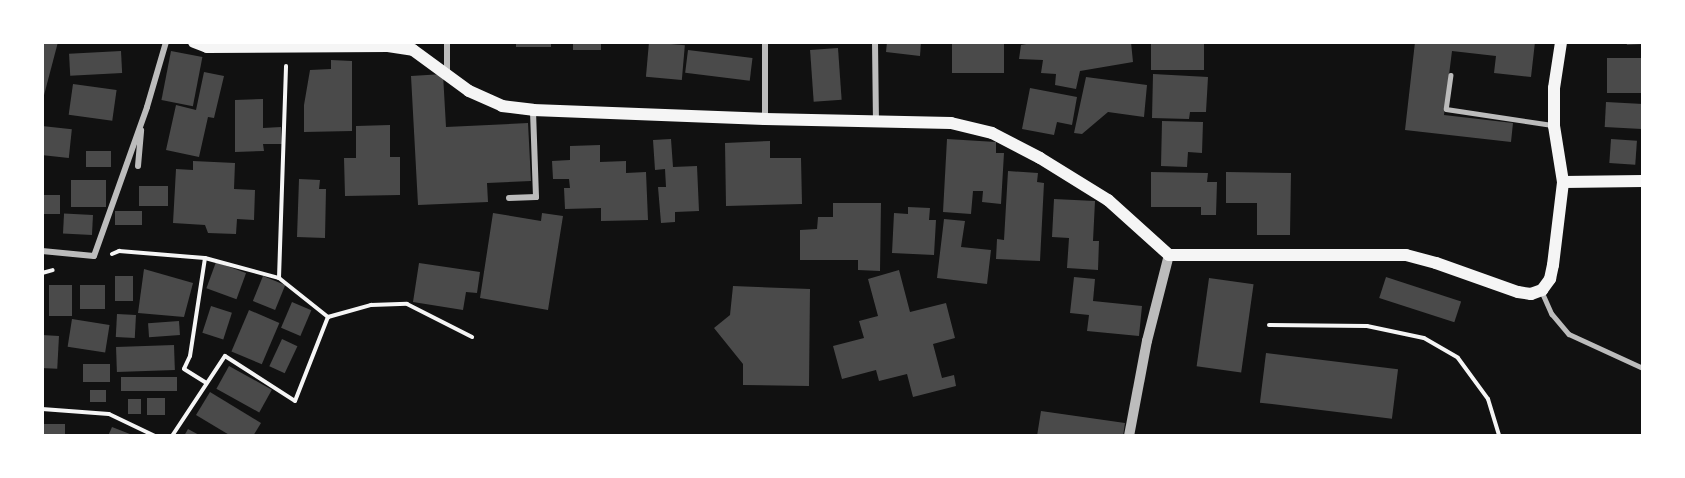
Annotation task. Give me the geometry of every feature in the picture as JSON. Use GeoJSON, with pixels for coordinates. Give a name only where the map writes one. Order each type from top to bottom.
{"type":"FeatureCollection","features":[{"type":"Feature","properties":{"kind":"main road"},"geometry":{"type":"LineString","coordinates":[[194,42],[207,47],[388,46],[413,50],[469,91],[502,106],[533,110],[951,123],[992,134],[1040,158],[1108,200],[1169,255],[1406,255],[1436,262],[1518,292],[1531,294],[1542,290],[1550,279],[1563,182],[1554,126],[1554,88],[1561,42]]}},
{"type":"Feature","properties":{"kind":"main road"},"geometry":{"type":"LineString","coordinates":[[1563,182],[1643,181]]}},
{"type":"Feature","properties":{"kind":"street"},"geometry":{"type":"LineString","coordinates":[[42,251],[94,256],[166,42]]}},
{"type":"Feature","properties":{"kind":"street"},"geometry":{"type":"LineString","coordinates":[[447,42],[447,75]]}},
{"type":"Feature","properties":{"kind":"street"},"geometry":{"type":"LineString","coordinates":[[765,42],[765,119]]}},
{"type":"Feature","properties":{"kind":"street"},"geometry":{"type":"LineString","coordinates":[[875,42],[876,119]]}},
{"type":"Feature","properties":{"kind":"street"},"geometry":{"type":"LineString","coordinates":[[509,198],[536,196],[533,110]]}},
{"type":"Feature","properties":{"kind":"street"},"geometry":{"type":"LineString","coordinates":[[138,166],[141,120]]}},
{"type":"Feature","properties":{"kind":"street"},"geometry":{"type":"LineString","coordinates":[[1129,436],[1147,341],[1169,255]]}},
{"type":"Feature","properties":{"kind":"lane"},"geometry":{"type":"LineString","coordinates":[[1451,75],[1446,109],[1554,126]]}},
{"type":"Feature","properties":{"kind":"lane"},"geometry":{"type":"LineString","coordinates":[[1542,290],[1552,314],[1569,334],[1643,368]]}},
{"type":"Feature","properties":{"kind":"path"},"geometry":{"type":"LineString","coordinates":[[279,278],[286,48]]}},
{"type":"Feature","properties":{"kind":"path"},"geometry":{"type":"LineString","coordinates":[[110,254],[119,251],[205,258],[279,278],[328,317]]}},
{"type":"Feature","properties":{"kind":"path"},"geometry":{"type":"LineString","coordinates":[[205,258],[190,356],[184,369],[206,383]]}},
{"type":"Feature","properties":{"kind":"path"},"geometry":{"type":"LineString","coordinates":[[42,273],[62,268]]}},
{"type":"Feature","properties":{"kind":"path"},"geometry":{"type":"LineString","coordinates":[[328,317],[371,305],[407,304],[472,337]]}},
{"type":"Feature","properties":{"kind":"path"},"geometry":{"type":"LineString","coordinates":[[172,436],[225,356],[295,401],[328,317]]}},
{"type":"Feature","properties":{"kind":"path"},"geometry":{"type":"LineString","coordinates":[[1269,325],[1367,326],[1424,338],[1458,358],[1488,399],[1499,436]]}},
{"type":"Feature","properties":{"kind":"path"},"geometry":{"type":"LineString","coordinates":[[42,409],[109,414],[155,436]]}},
{"type":"Feature","properties":{"kind":"building"},"geometry":{"type":"Polygon","coordinates":[[[42,42],[58,42],[43,99],[42,99],[42,42]]]}},
{"type":"Feature","properties":{"kind":"building"},"geometry":{"type":"Polygon","coordinates":[[[516,42],[551,42],[551,47],[516,47],[516,42]]]}},
{"type":"Feature","properties":{"kind":"building"},"geometry":{"type":"Polygon","coordinates":[[[573,42],[601,42],[601,50],[573,50],[573,42]]]}},
{"type":"Feature","properties":{"kind":"building"},"geometry":{"type":"Polygon","coordinates":[[[649,42],[685,45],[682,80],[646,77],[649,42]]]}},
{"type":"Feature","properties":{"kind":"building"},"geometry":{"type":"Polygon","coordinates":[[[887,42],[921,42],[920,56],[886,52],[887,42]]]}},
{"type":"Feature","properties":{"kind":"building"},"geometry":{"type":"Polygon","coordinates":[[[952,42],[1004,42],[1004,73],[952,73],[952,42]]]}},
{"type":"Feature","properties":{"kind":"building"},"geometry":{"type":"Polygon","coordinates":[[[1037,42],[1131,42],[1133,62],[1080,71],[1076,89],[1055,85],[1056,74],[1041,73],[1043,60],[1019,59],[1021,45],[1037,42]]]}},
{"type":"Feature","properties":{"kind":"building"},"geometry":{"type":"Polygon","coordinates":[[[1151,42],[1204,42],[1204,70],[1151,70],[1151,42]]]}},
{"type":"Feature","properties":{"kind":"building"},"geometry":{"type":"Polygon","coordinates":[[[1415,42],[1535,42],[1531,77],[1494,73],[1496,56],[1452,51],[1444,115],[1513,123],[1511,142],[1405,130],[1415,42]]]}},
{"type":"Feature","properties":{"kind":"building"},"geometry":{"type":"Polygon","coordinates":[[[1626,42],[1643,42],[1643,44],[1627,45],[1626,42]]]}},
{"type":"Feature","properties":{"kind":"building"},"geometry":{"type":"Polygon","coordinates":[[[838,48],[842,100],[814,102],[810,50],[838,48]]]}},
{"type":"Feature","properties":{"kind":"building"},"geometry":{"type":"Polygon","coordinates":[[[688,50],[753,58],[750,81],[685,73],[688,50]]]}},
{"type":"Feature","properties":{"kind":"building"},"geometry":{"type":"Polygon","coordinates":[[[121,51],[122,73],[70,76],[69,54],[121,51]]]}},
{"type":"Feature","properties":{"kind":"building"},"geometry":{"type":"Polygon","coordinates":[[[171,51],[202,57],[193,106],[161,100],[171,51]]]}},
{"type":"Feature","properties":{"kind":"building"},"geometry":{"type":"Polygon","coordinates":[[[1607,58],[1643,58],[1643,93],[1607,93],[1607,58]]]}},
{"type":"Feature","properties":{"kind":"building"},"geometry":{"type":"Polygon","coordinates":[[[331,60],[352,61],[352,131],[304,132],[304,105],[310,70],[331,69],[331,60]]]}},
{"type":"Feature","properties":{"kind":"building"},"geometry":{"type":"Polygon","coordinates":[[[204,72],[224,76],[214,118],[208,117],[199,157],[166,150],[176,105],[196,110],[204,72]]]}},
{"type":"Feature","properties":{"kind":"building"},"geometry":{"type":"Polygon","coordinates":[[[443,74],[446,127],[528,123],[531,181],[487,183],[488,202],[418,205],[411,76],[443,74]]]}},
{"type":"Feature","properties":{"kind":"building"},"geometry":{"type":"Polygon","coordinates":[[[1153,74],[1208,77],[1206,112],[1190,112],[1189,119],[1152,118],[1153,74]]]}},
{"type":"Feature","properties":{"kind":"building"},"geometry":{"type":"Polygon","coordinates":[[[1086,77],[1147,85],[1144,117],[1108,112],[1082,134],[1074,133],[1086,77]]]}},
{"type":"Feature","properties":{"kind":"building"},"geometry":{"type":"Polygon","coordinates":[[[73,84],[117,90],[112,121],[69,115],[73,84]]]}},
{"type":"Feature","properties":{"kind":"building"},"geometry":{"type":"Polygon","coordinates":[[[1030,88],[1077,97],[1072,125],[1057,122],[1054,135],[1022,129],[1030,88]]]}},
{"type":"Feature","properties":{"kind":"building"},"geometry":{"type":"Polygon","coordinates":[[[263,99],[263,128],[281,127],[282,144],[263,144],[264,151],[235,152],[235,100],[263,99]]]}},
{"type":"Feature","properties":{"kind":"building"},"geometry":{"type":"Polygon","coordinates":[[[1606,102],[1643,104],[1642,129],[1605,127],[1606,102]]]}},
{"type":"Feature","properties":{"kind":"building"},"geometry":{"type":"Polygon","coordinates":[[[1162,121],[1203,122],[1202,153],[1188,152],[1187,167],[1161,166],[1162,121]]]}},
{"type":"Feature","properties":{"kind":"building"},"geometry":{"type":"Polygon","coordinates":[[[390,125],[390,157],[400,157],[400,195],[345,196],[344,158],[356,158],[356,126],[390,125]]]}},
{"type":"Feature","properties":{"kind":"building"},"geometry":{"type":"Polygon","coordinates":[[[42,126],[72,129],[69,158],[42,155],[42,126]]]}},
{"type":"Feature","properties":{"kind":"building"},"geometry":{"type":"Polygon","coordinates":[[[671,139],[673,167],[697,166],[699,211],[675,212],[675,222],[661,223],[658,187],[666,187],[665,169],[655,170],[653,140],[671,139]]]}},
{"type":"Feature","properties":{"kind":"building"},"geometry":{"type":"Polygon","coordinates":[[[947,139],[996,142],[996,153],[1004,153],[1001,204],[982,202],[983,191],[973,191],[971,214],[943,212],[947,139]]]}},
{"type":"Feature","properties":{"kind":"building"},"geometry":{"type":"Polygon","coordinates":[[[1611,139],[1637,141],[1635,165],[1609,163],[1611,139]]]}},
{"type":"Feature","properties":{"kind":"building"},"geometry":{"type":"Polygon","coordinates":[[[770,141],[770,158],[801,158],[802,204],[726,206],[725,143],[770,141]]]}},
{"type":"Feature","properties":{"kind":"building"},"geometry":{"type":"Polygon","coordinates":[[[600,145],[600,162],[626,161],[626,173],[646,172],[648,220],[601,221],[601,208],[565,209],[564,188],[570,188],[569,179],[553,179],[552,161],[570,160],[570,146],[600,145]]]}},
{"type":"Feature","properties":{"kind":"building"},"geometry":{"type":"Polygon","coordinates":[[[86,151],[111,151],[111,167],[86,167],[86,151]]]}},
{"type":"Feature","properties":{"kind":"building"},"geometry":{"type":"Polygon","coordinates":[[[193,161],[235,163],[234,189],[255,190],[254,220],[237,219],[236,234],[208,233],[205,225],[173,223],[176,169],[193,170],[193,161]]]}},
{"type":"Feature","properties":{"kind":"building"},"geometry":{"type":"Polygon","coordinates":[[[1008,171],[1038,173],[1037,182],[1044,183],[1040,261],[996,259],[997,239],[1004,240],[1008,171]]]}},
{"type":"Feature","properties":{"kind":"building"},"geometry":{"type":"Polygon","coordinates":[[[1151,172],[1208,173],[1207,182],[1217,182],[1216,215],[1201,215],[1201,207],[1151,207],[1151,172]]]}},
{"type":"Feature","properties":{"kind":"building"},"geometry":{"type":"Polygon","coordinates":[[[1226,172],[1291,173],[1290,235],[1257,235],[1257,203],[1226,203],[1226,172]]]}},
{"type":"Feature","properties":{"kind":"building"},"geometry":{"type":"Polygon","coordinates":[[[299,179],[320,180],[319,189],[326,189],[325,238],[297,237],[299,179]]]}},
{"type":"Feature","properties":{"kind":"building"},"geometry":{"type":"Polygon","coordinates":[[[71,180],[106,180],[106,207],[71,207],[71,180]]]}},
{"type":"Feature","properties":{"kind":"building"},"geometry":{"type":"Polygon","coordinates":[[[139,186],[168,186],[168,206],[139,206],[139,186]]]}},
{"type":"Feature","properties":{"kind":"building"},"geometry":{"type":"Polygon","coordinates":[[[42,195],[60,195],[60,214],[42,214],[42,195]]]}},
{"type":"Feature","properties":{"kind":"building"},"geometry":{"type":"Polygon","coordinates":[[[1054,199],[1095,201],[1093,241],[1099,241],[1098,270],[1067,268],[1069,238],[1052,237],[1054,199]]]}},
{"type":"Feature","properties":{"kind":"building"},"geometry":{"type":"Polygon","coordinates":[[[833,203],[881,203],[880,271],[858,270],[858,260],[800,260],[800,230],[817,229],[818,217],[833,217],[833,203]]]}},
{"type":"Feature","properties":{"kind":"building"},"geometry":{"type":"Polygon","coordinates":[[[908,207],[930,208],[929,220],[936,220],[934,255],[892,253],[894,213],[908,214],[908,207]]]}},
{"type":"Feature","properties":{"kind":"building"},"geometry":{"type":"Polygon","coordinates":[[[115,211],[142,211],[142,225],[115,225],[115,211]]]}},
{"type":"Feature","properties":{"kind":"building"},"geometry":{"type":"Polygon","coordinates":[[[64,213],[93,215],[92,235],[63,233],[64,213]]]}},
{"type":"Feature","properties":{"kind":"building"},"geometry":{"type":"Polygon","coordinates":[[[493,213],[541,221],[542,213],[563,216],[548,310],[480,298],[493,213]]]}},
{"type":"Feature","properties":{"kind":"building"},"geometry":{"type":"Polygon","coordinates":[[[944,219],[965,221],[961,247],[991,250],[987,284],[937,278],[944,219]]]}},
{"type":"Feature","properties":{"kind":"building"},"geometry":{"type":"Polygon","coordinates":[[[216,262],[246,273],[236,299],[206,288],[216,262]]]}},
{"type":"Feature","properties":{"kind":"building"},"geometry":{"type":"Polygon","coordinates":[[[419,263],[480,272],[477,293],[466,292],[463,310],[413,302],[419,263]]]}},
{"type":"Feature","properties":{"kind":"building"},"geometry":{"type":"Polygon","coordinates":[[[144,269],[193,283],[184,317],[138,313],[144,269]]]}},
{"type":"Feature","properties":{"kind":"building"},"geometry":{"type":"Polygon","coordinates":[[[899,270],[910,312],[946,303],[955,338],[933,344],[942,378],[954,375],[956,386],[913,397],[907,374],[879,381],[876,370],[842,379],[833,346],[864,338],[859,321],[878,316],[868,279],[899,270]]]}},
{"type":"Feature","properties":{"kind":"building"},"geometry":{"type":"Polygon","coordinates":[[[115,276],[133,276],[133,301],[115,301],[115,276]]]}},
{"type":"Feature","properties":{"kind":"building"},"geometry":{"type":"Polygon","coordinates":[[[263,276],[285,285],[275,310],[253,301],[263,276]]]}},
{"type":"Feature","properties":{"kind":"building"},"geometry":{"type":"Polygon","coordinates":[[[1074,277],[1095,279],[1093,301],[1142,306],[1139,336],[1087,331],[1089,315],[1070,313],[1074,277]]]}},
{"type":"Feature","properties":{"kind":"building"},"geometry":{"type":"Polygon","coordinates":[[[1386,277],[1461,301],[1454,322],[1379,298],[1386,277]]]}},
{"type":"Feature","properties":{"kind":"building"},"geometry":{"type":"Polygon","coordinates":[[[1209,278],[1254,284],[1241,372],[1197,366],[1209,278]]]}},
{"type":"Feature","properties":{"kind":"building"},"geometry":{"type":"Polygon","coordinates":[[[49,285],[72,285],[72,316],[49,316],[49,285]]]}},
{"type":"Feature","properties":{"kind":"building"},"geometry":{"type":"Polygon","coordinates":[[[80,285],[105,285],[105,309],[80,309],[80,285]]]}},
{"type":"Feature","properties":{"kind":"building"},"geometry":{"type":"Polygon","coordinates":[[[733,286],[810,289],[809,386],[743,385],[743,364],[714,328],[730,315],[733,286]]]}},
{"type":"Feature","properties":{"kind":"building"},"geometry":{"type":"Polygon","coordinates":[[[292,302],[311,310],[300,336],[281,328],[292,302]]]}},
{"type":"Feature","properties":{"kind":"building"},"geometry":{"type":"Polygon","coordinates":[[[211,306],[232,313],[223,339],[202,333],[211,306]]]}},
{"type":"Feature","properties":{"kind":"building"},"geometry":{"type":"Polygon","coordinates":[[[249,310],[279,323],[262,364],[231,351],[249,310]]]}},
{"type":"Feature","properties":{"kind":"building"},"geometry":{"type":"Polygon","coordinates":[[[117,314],[136,315],[135,338],[116,337],[117,314]]]}},
{"type":"Feature","properties":{"kind":"building"},"geometry":{"type":"Polygon","coordinates":[[[72,319],[110,325],[105,353],[68,347],[72,319]]]}},
{"type":"Feature","properties":{"kind":"building"},"geometry":{"type":"Polygon","coordinates":[[[179,321],[180,335],[149,337],[148,323],[179,321]]]}},
{"type":"Feature","properties":{"kind":"building"},"geometry":{"type":"Polygon","coordinates":[[[42,335],[59,336],[57,369],[42,368],[42,335]]]}},
{"type":"Feature","properties":{"kind":"building"},"geometry":{"type":"Polygon","coordinates":[[[282,339],[297,346],[285,373],[269,366],[282,339]]]}},
{"type":"Feature","properties":{"kind":"building"},"geometry":{"type":"Polygon","coordinates":[[[174,345],[175,370],[117,372],[116,347],[174,345]]]}},
{"type":"Feature","properties":{"kind":"building"},"geometry":{"type":"Polygon","coordinates":[[[1266,353],[1398,369],[1392,419],[1260,403],[1266,353]]]}},
{"type":"Feature","properties":{"kind":"building"},"geometry":{"type":"Polygon","coordinates":[[[83,364],[110,364],[110,382],[83,382],[83,364]]]}},
{"type":"Feature","properties":{"kind":"building"},"geometry":{"type":"Polygon","coordinates":[[[229,366],[272,390],[259,412],[216,389],[229,366]]]}},
{"type":"Feature","properties":{"kind":"building"},"geometry":{"type":"Polygon","coordinates":[[[121,377],[177,377],[177,391],[121,391],[121,377]]]}},
{"type":"Feature","properties":{"kind":"building"},"geometry":{"type":"Polygon","coordinates":[[[90,390],[106,390],[106,402],[90,402],[90,390]]]}},
{"type":"Feature","properties":{"kind":"building"},"geometry":{"type":"Polygon","coordinates":[[[210,392],[261,423],[253,436],[231,436],[196,415],[210,392]]]}},
{"type":"Feature","properties":{"kind":"building"},"geometry":{"type":"Polygon","coordinates":[[[147,398],[165,398],[165,415],[147,415],[147,398]]]}},
{"type":"Feature","properties":{"kind":"building"},"geometry":{"type":"Polygon","coordinates":[[[128,399],[141,399],[141,414],[128,414],[128,399]]]}},
{"type":"Feature","properties":{"kind":"building"},"geometry":{"type":"Polygon","coordinates":[[[1041,411],[1125,423],[1123,436],[1037,436],[1041,411]]]}},
{"type":"Feature","properties":{"kind":"building"},"geometry":{"type":"Polygon","coordinates":[[[42,424],[65,424],[65,436],[42,436],[42,424]]]}},
{"type":"Feature","properties":{"kind":"building"},"geometry":{"type":"Polygon","coordinates":[[[112,427],[135,436],[108,436],[112,427]]]}},
{"type":"Feature","properties":{"kind":"building"},"geometry":{"type":"Polygon","coordinates":[[[188,429],[201,436],[184,436],[188,429]]]}}]}
